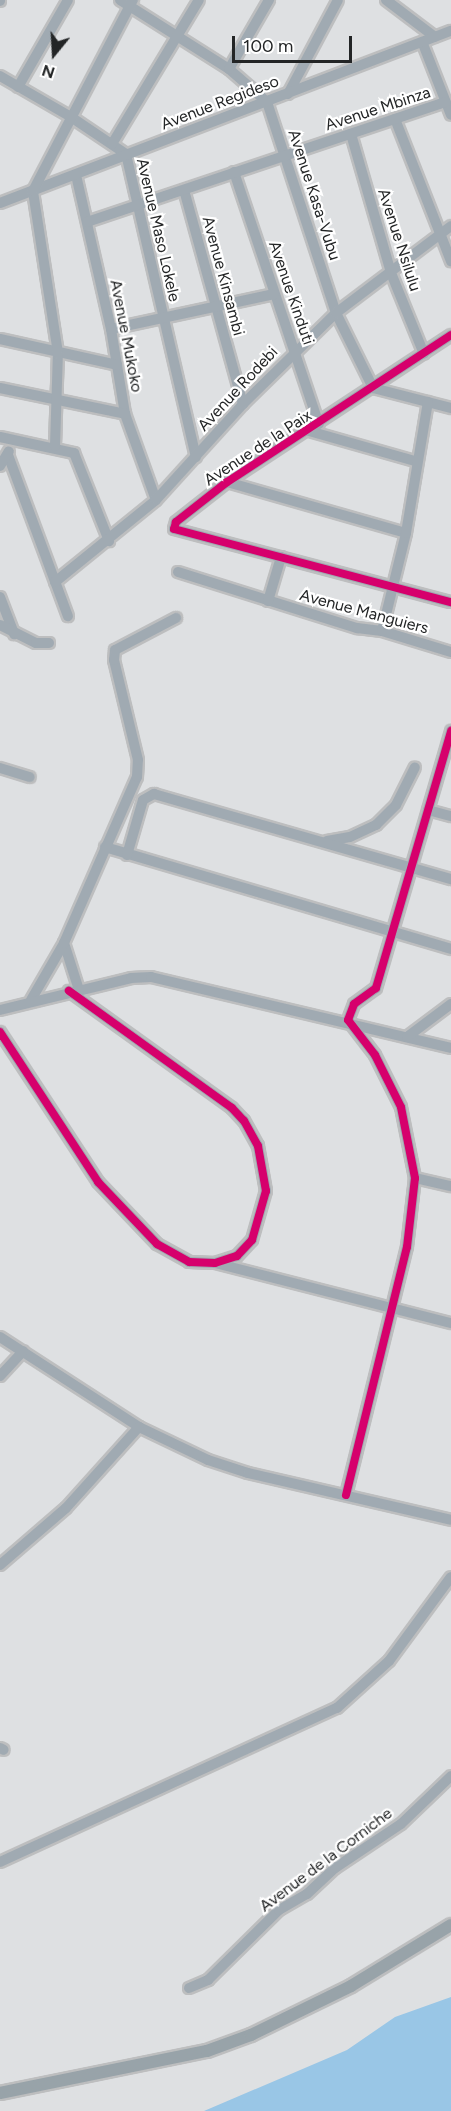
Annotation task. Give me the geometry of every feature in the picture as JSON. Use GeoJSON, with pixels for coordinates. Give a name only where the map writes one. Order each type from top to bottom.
{"type":"FeatureCollection","features":[{"type":"Feature","properties":{"kind":"main road"},"geometry":{"type":"LineString","coordinates":[[0,2093],[207,2051],[251,2035],[351,1986],[451,1925]]}},
{"type":"Feature","properties":{"kind":"street"},"geometry":{"type":"LineString","coordinates":[[18,87],[68,0]]}},
{"type":"Feature","properties":{"kind":"street"},"geometry":{"type":"LineString","coordinates":[[112,144],[199,0]]}},
{"type":"Feature","properties":{"kind":"street"},"geometry":{"type":"LineString","coordinates":[[229,69],[269,0]]}},
{"type":"Feature","properties":{"kind":"street"},"geometry":{"type":"LineString","coordinates":[[288,94],[338,0]]}},
{"type":"Feature","properties":{"kind":"street"},"geometry":{"type":"LineString","coordinates":[[386,0],[400,4],[435,37]]}},
{"type":"Feature","properties":{"kind":"street"},"geometry":{"type":"LineString","coordinates":[[55,446],[58,353],[33,191],[128,2]]}},
{"type":"Feature","properties":{"kind":"street","name":"Avenue Kasa-Vubu"},"geometry":{"type":"LineString","coordinates":[[128,2],[229,69],[267,102],[287,155],[336,313],[373,388]]}},
{"type":"Feature","properties":{"kind":"street","name":"Avenue Regideso"},"geometry":{"type":"LineString","coordinates":[[0,203],[423,44],[451,31]]}},
{"type":"Feature","properties":{"kind":"street"},"geometry":{"type":"LineString","coordinates":[[423,44],[451,115]]}},
{"type":"Feature","properties":{"kind":"street","name":"Avenue Maso Lokele"},"geometry":{"type":"LineString","coordinates":[[0,76],[71,117],[126,154],[140,206],[163,320],[196,457]]}},
{"type":"Feature","properties":{"kind":"street","name":"Avenue Mbinza"},"geometry":{"type":"LineString","coordinates":[[87,222],[445,102]]}},
{"type":"Feature","properties":{"kind":"street"},"geometry":{"type":"LineString","coordinates":[[395,119],[438,235],[451,261]]}},
{"type":"Feature","properties":{"kind":"street","name":"Avenue Nsilulu"},"geometry":{"type":"LineString","coordinates":[[351,134],[391,273],[424,354]]}},
{"type":"Feature","properties":{"kind":"street","name":"Avenue Kinduti"},"geometry":{"type":"LineString","coordinates":[[234,172],[319,424]]}},
{"type":"Feature","properties":{"kind":"street","name":"Avenue Mukoko"},"geometry":{"type":"LineString","coordinates":[[76,175],[111,329],[125,414],[156,500]]}},
{"type":"Feature","properties":{"kind":"street","name":"Avenue Kinsambi"},"geometry":{"type":"LineString","coordinates":[[184,190],[243,404]]}},
{"type":"Feature","properties":{"kind":"street","name":"Avenue Rodebi"},"geometry":{"type":"LineString","coordinates":[[55,582],[109,541],[156,500],[243,404],[336,313],[451,226]]}},
{"type":"Feature","properties":{"kind":"street"},"geometry":{"type":"LineString","coordinates":[[111,329],[163,320],[274,294]]}},
{"type":"Feature","properties":{"kind":"street","name":"Avenue de la Paix"},"geometry":{"type":"LineString","coordinates":[[451,335],[309,431],[227,482],[176,522],[174,529],[451,602]]}},
{"type":"Feature","properties":{"kind":"street"},"geometry":{"type":"LineString","coordinates":[[0,339],[117,365]]}},
{"type":"Feature","properties":{"kind":"street"},"geometry":{"type":"LineString","coordinates":[[0,388],[56,402],[125,414]]}},
{"type":"Feature","properties":{"kind":"street"},"geometry":{"type":"LineString","coordinates":[[373,388],[451,408]]}},
{"type":"Feature","properties":{"kind":"street"},"geometry":{"type":"LineString","coordinates":[[382,631],[396,586],[406,533],[415,461],[428,402]]}},
{"type":"Feature","properties":{"kind":"street"},"geometry":{"type":"LineString","coordinates":[[309,431],[415,461]]}},
{"type":"Feature","properties":{"kind":"street"},"geometry":{"type":"LineString","coordinates":[[0,437],[69,450],[80,461],[109,541]]}},
{"type":"Feature","properties":{"kind":"street"},"geometry":{"type":"LineString","coordinates":[[0,466],[9,455],[13,439]]}},
{"type":"Feature","properties":{"kind":"street"},"geometry":{"type":"LineString","coordinates":[[9,455],[68,616]]}},
{"type":"Feature","properties":{"kind":"street"},"geometry":{"type":"LineString","coordinates":[[227,482],[406,533]]}},
{"type":"Feature","properties":{"kind":"street"},"geometry":{"type":"LineString","coordinates":[[268,601],[281,556]]}},
{"type":"Feature","properties":{"kind":"street","name":"Avenue Manguiers"},"geometry":{"type":"LineString","coordinates":[[178,572],[357,628],[382,631],[451,652]]}},
{"type":"Feature","properties":{"kind":"street"},"geometry":{"type":"LineString","coordinates":[[0,597],[14,634]]}},
{"type":"Feature","properties":{"kind":"street"},"geometry":{"type":"LineString","coordinates":[[31,1000],[64,943],[138,768],[114,660],[115,650],[176,618]]}},
{"type":"Feature","properties":{"kind":"street"},"geometry":{"type":"LineString","coordinates":[[0,625],[14,634],[49,644]]}},
{"type":"Feature","properties":{"kind":"street"},"geometry":{"type":"LineString","coordinates":[[349,1023],[354,1004],[376,988],[451,731]]}},
{"type":"Feature","properties":{"kind":"street"},"geometry":{"type":"LineString","coordinates":[[320,842],[350,837],[376,825],[396,805],[414,767]]}},
{"type":"Feature","properties":{"kind":"street"},"geometry":{"type":"LineString","coordinates":[[0,768],[30,777]]}},
{"type":"Feature","properties":{"kind":"street"},"geometry":{"type":"LineString","coordinates":[[127,855],[143,800],[149,794],[451,879]]}},
{"type":"Feature","properties":{"kind":"street"},"geometry":{"type":"LineString","coordinates":[[428,810],[451,816]]}},
{"type":"Feature","properties":{"kind":"street"},"geometry":{"type":"LineString","coordinates":[[105,847],[451,949]]}},
{"type":"Feature","properties":{"kind":"street"},"geometry":{"type":"LineString","coordinates":[[64,943],[74,991],[232,1108],[258,1146],[266,1191],[262,1215],[252,1240],[237,1256],[214,1263]]}},
{"type":"Feature","properties":{"kind":"street"},"geometry":{"type":"LineString","coordinates":[[0,1010],[31,1000],[151,977],[451,1048]]}},
{"type":"Feature","properties":{"kind":"street"},"geometry":{"type":"LineString","coordinates":[[407,1037],[451,1004]]}},
{"type":"Feature","properties":{"kind":"street"},"geometry":{"type":"LineString","coordinates":[[346,1495],[389,1308],[407,1247],[415,1178],[401,1107],[375,1055],[349,1023]]}},
{"type":"Feature","properties":{"kind":"street"},"geometry":{"type":"LineString","coordinates":[[0,1032],[98,1182],[172,1255],[189,1262],[214,1263],[451,1323]]}},
{"type":"Feature","properties":{"kind":"street"},"geometry":{"type":"LineString","coordinates":[[415,1178],[451,1186]]}},
{"type":"Feature","properties":{"kind":"street"},"geometry":{"type":"LineString","coordinates":[[0,1337],[139,1427],[228,1467],[451,1520]]}},
{"type":"Feature","properties":{"kind":"street"},"geometry":{"type":"LineString","coordinates":[[0,1376],[23,1352]]}},
{"type":"Feature","properties":{"kind":"street"},"geometry":{"type":"LineString","coordinates":[[0,1565],[66,1508],[139,1427]]}},
{"type":"Feature","properties":{"kind":"street"},"geometry":{"type":"LineString","coordinates":[[0,1862],[337,1708],[390,1661],[451,1577]]}},
{"type":"Feature","properties":{"kind":"street","name":"Avenue de la Corniche"},"geometry":{"type":"LineString","coordinates":[[189,1988],[208,1980],[279,1910],[307,1894],[335,1868],[401,1824],[451,1776]]}},
{"type":"Feature","properties":{"kind":"water"},"geometry":{"type":"Polygon","coordinates":[[[451,1997],[451,2111],[204,2111],[347,2050],[395,2017],[451,1997]]]}},
{"type":"Feature","properties":{"kind":"cycle path"},"geometry":{"type":"LineString","coordinates":[[451,335],[227,482],[176,522],[174,529],[451,602]]}},
{"type":"Feature","properties":{"kind":"cycle path"},"geometry":{"type":"LineString","coordinates":[[346,1495],[407,1247],[415,1178],[401,1107],[375,1055],[348,1020],[354,1004],[376,988],[451,731]]}},
{"type":"Feature","properties":{"kind":"cycle path"},"geometry":{"type":"LineString","coordinates":[[0,1032],[98,1182],[157,1244],[189,1262],[215,1263],[237,1256],[252,1240],[266,1191],[258,1146],[244,1121],[232,1108],[69,991]]}}]}
